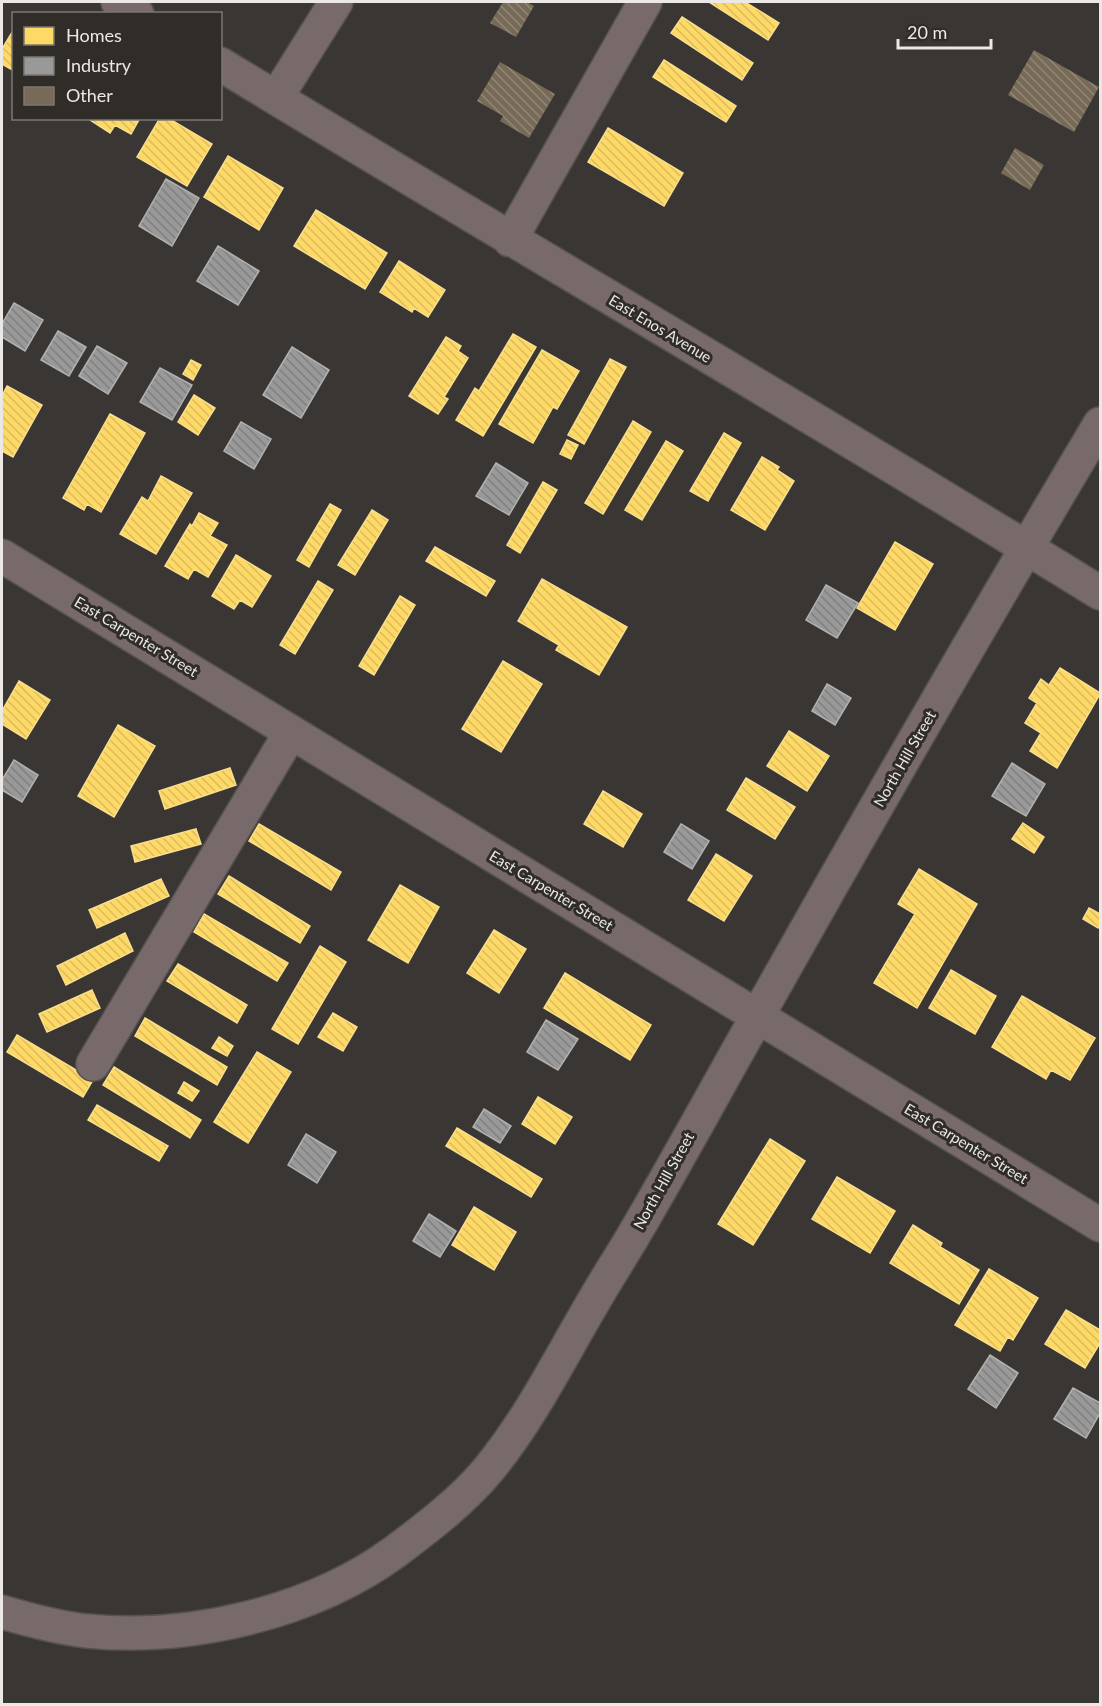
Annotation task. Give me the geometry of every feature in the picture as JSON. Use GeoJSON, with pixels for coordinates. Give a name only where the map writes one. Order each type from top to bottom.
{"type":"FeatureCollection","features":[{"type":"Feature","properties":{"kind":"street"},"geometry":{"type":"LineString","coordinates":[[118,2],[134,12]]}},
{"type":"Feature","properties":{"kind":"street"},"geometry":{"type":"LineString","coordinates":[[276,98],[336,2]]}},
{"type":"Feature","properties":{"kind":"street"},"geometry":{"type":"LineString","coordinates":[[510,240],[645,2]]}},
{"type":"Feature","properties":{"kind":"street","name":"East Enos Avenue"},"geometry":{"type":"LineString","coordinates":[[222,65],[1101,593]]}},
{"type":"Feature","properties":{"kind":"street","name":"North Hill Street"},"geometry":{"type":"LineString","coordinates":[[2,1612],[36,1622],[85,1630],[128,1633],[189,1630],[252,1617],[325,1591],[360,1574],[400,1547],[461,1497],[487,1470],[532,1407],[636,1232],[1026,547],[1101,424]]}},
{"type":"Feature","properties":{"kind":"street","name":"East Carpenter Street"},"geometry":{"type":"LineString","coordinates":[[2,556],[1101,1225]]}},
{"type":"Feature","properties":{"kind":"street"},"geometry":{"type":"LineString","coordinates":[[93,1064],[291,732]]}},
{"type":"Feature","properties":{"kind":"building: Homes"},"geometry":{"type":"Polygon","coordinates":[[[709,2],[745,2],[779,23],[768,40],[709,2]]]}},
{"type":"Feature","properties":{"kind":"building: Homes"},"geometry":{"type":"Polygon","coordinates":[[[682,17],[753,63],[742,80],[671,33],[682,17]]]}},
{"type":"Feature","properties":{"kind":"building: Homes"},"geometry":{"type":"Polygon","coordinates":[[[12,32],[12,70],[2,64],[2,49],[12,32]]]}},
{"type":"Feature","properties":{"kind":"building: Homes"},"geometry":{"type":"Polygon","coordinates":[[[664,60],[736,106],[726,122],[653,77],[664,60]]]}},
{"type":"Feature","properties":{"kind":"building: Homes"},"geometry":{"type":"Polygon","coordinates":[[[90,120],[139,120],[131,134],[115,125],[110,133],[90,120]]]}},
{"type":"Feature","properties":{"kind":"building: Homes"},"geometry":{"type":"Polygon","coordinates":[[[159,120],[171,120],[212,144],[187,186],[137,157],[159,120]]]}},
{"type":"Feature","properties":{"kind":"building: Homes"},"geometry":{"type":"Polygon","coordinates":[[[608,128],[683,173],[664,206],[588,162],[608,128]]]}},
{"type":"Feature","properties":{"kind":"building: Homes"},"geometry":{"type":"Polygon","coordinates":[[[228,156],[283,188],[259,230],[204,197],[228,156]]]}},
{"type":"Feature","properties":{"kind":"building: Homes"},"geometry":{"type":"Polygon","coordinates":[[[316,210],[387,253],[365,289],[294,246],[316,210]]]}},
{"type":"Feature","properties":{"kind":"building: Homes"},"geometry":{"type":"Polygon","coordinates":[[[399,261],[445,290],[428,317],[414,308],[412,312],[380,292],[399,261]]]}},
{"type":"Feature","properties":{"kind":"building: Homes"},"geometry":{"type":"Polygon","coordinates":[[[513,334],[536,347],[483,436],[456,420],[475,388],[479,391],[513,334]]]}},
{"type":"Feature","properties":{"kind":"building: Homes"},"geometry":{"type":"Polygon","coordinates":[[[446,337],[461,346],[458,351],[468,358],[444,397],[448,399],[438,414],[409,396],[446,337]]]}},
{"type":"Feature","properties":{"kind":"building: Homes"},"geometry":{"type":"Polygon","coordinates":[[[542,350],[579,371],[557,409],[553,407],[533,443],[499,424],[542,350]]]}},
{"type":"Feature","properties":{"kind":"building: Homes"},"geometry":{"type":"Polygon","coordinates":[[[610,359],[626,367],[584,444],[568,435],[610,359]]]}},
{"type":"Feature","properties":{"kind":"building: Homes"},"geometry":{"type":"Polygon","coordinates":[[[191,360],[201,365],[193,380],[183,374],[191,360]]]}},
{"type":"Feature","properties":{"kind":"building: Homes"},"geometry":{"type":"Polygon","coordinates":[[[7,386],[42,405],[13,457],[2,451],[2,396],[7,386]]]}},
{"type":"Feature","properties":{"kind":"building: Homes"},"geometry":{"type":"Polygon","coordinates":[[[194,395],[215,408],[198,435],[178,422],[194,395]]]}},
{"type":"Feature","properties":{"kind":"building: Homes"},"geometry":{"type":"Polygon","coordinates":[[[110,414],[145,433],[101,512],[87,504],[84,510],[63,498],[110,414]]]}},
{"type":"Feature","properties":{"kind":"building: Homes"},"geometry":{"type":"Polygon","coordinates":[[[633,421],[651,432],[603,514],[585,503],[633,421]]]}},
{"type":"Feature","properties":{"kind":"building: Homes"},"geometry":{"type":"Polygon","coordinates":[[[724,433],[741,443],[708,501],[690,491],[724,433]]]}},
{"type":"Feature","properties":{"kind":"building: Homes"},"geometry":{"type":"Polygon","coordinates":[[[567,440],[578,445],[571,459],[560,454],[567,440]]]}},
{"type":"Feature","properties":{"kind":"building: Homes"},"geometry":{"type":"Polygon","coordinates":[[[666,441],[683,451],[642,520],[625,510],[666,441]]]}},
{"type":"Feature","properties":{"kind":"building: Homes"},"geometry":{"type":"Polygon","coordinates":[[[762,457],[779,467],[777,470],[794,481],[765,530],[731,510],[762,457]]]}},
{"type":"Feature","properties":{"kind":"building: Homes"},"geometry":{"type":"Polygon","coordinates":[[[161,476],[192,493],[156,554],[120,534],[142,497],[148,501],[161,476]]]}},
{"type":"Feature","properties":{"kind":"building: Homes"},"geometry":{"type":"Polygon","coordinates":[[[543,482],[557,490],[520,553],[507,545],[543,482]]]}},
{"type":"Feature","properties":{"kind":"building: Homes"},"geometry":{"type":"Polygon","coordinates":[[[330,504],[341,510],[309,567],[297,560],[330,504]]]}},
{"type":"Feature","properties":{"kind":"building: Homes"},"geometry":{"type":"Polygon","coordinates":[[[372,510],[388,520],[355,575],[338,565],[372,510]]]}},
{"type":"Feature","properties":{"kind":"building: Homes"},"geometry":{"type":"Polygon","coordinates":[[[199,513],[218,523],[210,536],[227,545],[208,577],[194,569],[188,579],[165,566],[199,513]]]}},
{"type":"Feature","properties":{"kind":"building: Homes"},"geometry":{"type":"Polygon","coordinates":[[[895,542],[933,564],[895,630],[857,608],[895,542]]]}},
{"type":"Feature","properties":{"kind":"building: Homes"},"geometry":{"type":"Polygon","coordinates":[[[435,547],[495,581],[486,596],[426,561],[435,547]]]}},
{"type":"Feature","properties":{"kind":"building: Homes"},"geometry":{"type":"Polygon","coordinates":[[[236,555],[271,576],[252,607],[240,600],[234,609],[212,596],[236,555]]]}},
{"type":"Feature","properties":{"kind":"building: Homes"},"geometry":{"type":"Polygon","coordinates":[[[542,579],[627,627],[599,675],[556,650],[559,645],[518,621],[542,579]]]}},
{"type":"Feature","properties":{"kind":"building: Homes"},"geometry":{"type":"Polygon","coordinates":[[[318,581],[333,590],[295,654],[280,645],[318,581]]]}},
{"type":"Feature","properties":{"kind":"building: Homes"},"geometry":{"type":"Polygon","coordinates":[[[400,596],[415,605],[374,675],[359,666],[400,596]]]}},
{"type":"Feature","properties":{"kind":"building: Homes"},"geometry":{"type":"Polygon","coordinates":[[[503,661],[542,684],[501,752],[462,729],[503,661]]]}},
{"type":"Feature","properties":{"kind":"building: Homes"},"geometry":{"type":"Polygon","coordinates":[[[1060,668],[1100,694],[1057,768],[1030,751],[1041,733],[1025,723],[1037,703],[1029,698],[1041,679],[1049,685],[1060,668]]]}},
{"type":"Feature","properties":{"kind":"building: Homes"},"geometry":{"type":"Polygon","coordinates":[[[19,681],[50,700],[26,739],[2,724],[2,711],[19,681]]]}},
{"type":"Feature","properties":{"kind":"building: Homes"},"geometry":{"type":"Polygon","coordinates":[[[118,725],[155,746],[114,817],[78,796],[118,725]]]}},
{"type":"Feature","properties":{"kind":"building: Homes"},"geometry":{"type":"Polygon","coordinates":[[[789,731],[829,756],[807,791],[767,766],[789,731]]]}},
{"type":"Feature","properties":{"kind":"building: Homes"},"geometry":{"type":"Polygon","coordinates":[[[230,768],[236,785],[165,809],[159,791],[230,768]]]}},
{"type":"Feature","properties":{"kind":"building: Homes"},"geometry":{"type":"Polygon","coordinates":[[[746,778],[795,807],[775,839],[727,810],[746,778]]]}},
{"type":"Feature","properties":{"kind":"building: Homes"},"geometry":{"type":"Polygon","coordinates":[[[603,791],[642,814],[623,847],[584,824],[603,791]]]}},
{"type":"Feature","properties":{"kind":"building: Homes"},"geometry":{"type":"Polygon","coordinates":[[[1023,823],[1044,837],[1034,853],[1012,839],[1023,823]]]}},
{"type":"Feature","properties":{"kind":"building: Homes"},"geometry":{"type":"Polygon","coordinates":[[[259,824],[341,872],[331,890],[249,841],[259,824]]]}},
{"type":"Feature","properties":{"kind":"building: Homes"},"geometry":{"type":"Polygon","coordinates":[[[196,829],[201,844],[135,862],[131,846],[196,829]]]}},
{"type":"Feature","properties":{"kind":"building: Homes"},"geometry":{"type":"Polygon","coordinates":[[[716,854],[752,876],[724,921],[688,900],[716,854]]]}},
{"type":"Feature","properties":{"kind":"building: Homes"},"geometry":{"type":"Polygon","coordinates":[[[919,869],[977,904],[917,1008],[874,983],[915,914],[898,904],[919,869]]]}},
{"type":"Feature","properties":{"kind":"building: Homes"},"geometry":{"type":"Polygon","coordinates":[[[229,876],[310,926],[300,943],[218,894],[229,876]]]}},
{"type":"Feature","properties":{"kind":"building: Homes"},"geometry":{"type":"Polygon","coordinates":[[[161,879],[169,896],[97,928],[89,910],[161,879]]]}},
{"type":"Feature","properties":{"kind":"building: Homes"},"geometry":{"type":"Polygon","coordinates":[[[400,885],[439,907],[408,963],[368,940],[400,885]]]}},
{"type":"Feature","properties":{"kind":"building: Homes"},"geometry":{"type":"Polygon","coordinates":[[[1089,908],[1100,914],[1098,928],[1083,919],[1089,908]]]}},
{"type":"Feature","properties":{"kind":"building: Homes"},"geometry":{"type":"Polygon","coordinates":[[[204,914],[288,963],[277,981],[194,932],[204,914]]]}},
{"type":"Feature","properties":{"kind":"building: Homes"},"geometry":{"type":"Polygon","coordinates":[[[494,930],[526,949],[499,993],[467,973],[494,930]]]}},
{"type":"Feature","properties":{"kind":"building: Homes"},"geometry":{"type":"Polygon","coordinates":[[[125,933],[133,951],[66,985],[57,966],[125,933]]]}},
{"type":"Feature","properties":{"kind":"building: Homes"},"geometry":{"type":"Polygon","coordinates":[[[320,946],[346,962],[298,1044],[272,1029],[320,946]]]}},
{"type":"Feature","properties":{"kind":"building: Homes"},"geometry":{"type":"Polygon","coordinates":[[[178,964],[247,1005],[237,1023],[167,981],[178,964]]]}},
{"type":"Feature","properties":{"kind":"building: Homes"},"geometry":{"type":"Polygon","coordinates":[[[951,970],[996,996],[975,1034],[929,1008],[951,970]]]}},
{"type":"Feature","properties":{"kind":"building: Homes"},"geometry":{"type":"Polygon","coordinates":[[[565,973],[651,1025],[630,1060],[544,1008],[565,973]]]}},
{"type":"Feature","properties":{"kind":"building: Homes"},"geometry":{"type":"Polygon","coordinates":[[[92,990],[100,1008],[47,1032],[39,1014],[92,990]]]}},
{"type":"Feature","properties":{"kind":"building: Homes"},"geometry":{"type":"Polygon","coordinates":[[[1022,996],[1095,1038],[1070,1080],[1051,1070],[1046,1079],[992,1047],[1022,996]]]}},
{"type":"Feature","properties":{"kind":"building: Homes"},"geometry":{"type":"Polygon","coordinates":[[[333,1013],[357,1027],[343,1051],[318,1037],[333,1013]]]}},
{"type":"Feature","properties":{"kind":"building: Homes"},"geometry":{"type":"Polygon","coordinates":[[[145,1018],[227,1067],[217,1085],[135,1036],[145,1018]]]}},
{"type":"Feature","properties":{"kind":"building: Homes"},"geometry":{"type":"Polygon","coordinates":[[[17,1035],[93,1080],[83,1097],[7,1052],[17,1035]]]}},
{"type":"Feature","properties":{"kind":"building: Homes"},"geometry":{"type":"Polygon","coordinates":[[[219,1037],[233,1046],[227,1056],[212,1048],[219,1037]]]}},
{"type":"Feature","properties":{"kind":"building: Homes"},"geometry":{"type":"Polygon","coordinates":[[[257,1052],[291,1072],[248,1143],[214,1122],[257,1052]]]}},
{"type":"Feature","properties":{"kind":"building: Homes"},"geometry":{"type":"Polygon","coordinates":[[[114,1067],[201,1120],[190,1138],[103,1085],[114,1067]]]}},
{"type":"Feature","properties":{"kind":"building: Homes"},"geometry":{"type":"Polygon","coordinates":[[[184,1082],[199,1091],[192,1101],[178,1093],[184,1082]]]}},
{"type":"Feature","properties":{"kind":"building: Homes"},"geometry":{"type":"Polygon","coordinates":[[[538,1097],[572,1117],[555,1144],[522,1124],[538,1097]]]}},
{"type":"Feature","properties":{"kind":"building: Homes"},"geometry":{"type":"Polygon","coordinates":[[[97,1105],[168,1146],[159,1161],[88,1120],[97,1105]]]}},
{"type":"Feature","properties":{"kind":"building: Homes"},"geometry":{"type":"Polygon","coordinates":[[[457,1128],[542,1179],[531,1197],[446,1146],[457,1128]]]}},
{"type":"Feature","properties":{"kind":"building: Homes"},"geometry":{"type":"Polygon","coordinates":[[[770,1139],[805,1161],[753,1245],[718,1224],[770,1139]]]}},
{"type":"Feature","properties":{"kind":"building: Homes"},"geometry":{"type":"Polygon","coordinates":[[[837,1177],[895,1211],[870,1253],[812,1219],[837,1177]]]}},
{"type":"Feature","properties":{"kind":"building: Homes"},"geometry":{"type":"Polygon","coordinates":[[[474,1207],[516,1232],[494,1270],[452,1245],[474,1207]]]}},
{"type":"Feature","properties":{"kind":"building: Homes"},"geometry":{"type":"Polygon","coordinates":[[[913,1225],[942,1243],[940,1247],[979,1270],[959,1304],[890,1263],[913,1225]]]}},
{"type":"Feature","properties":{"kind":"building: Homes"},"geometry":{"type":"Polygon","coordinates":[[[989,1269],[1038,1298],[1013,1340],[1008,1337],[1000,1351],[955,1325],[989,1269]]]}},
{"type":"Feature","properties":{"kind":"building: Homes"},"geometry":{"type":"Polygon","coordinates":[[[1066,1310],[1100,1330],[1100,1343],[1085,1368],[1045,1344],[1066,1310]]]}},
{"type":"Feature","properties":{"kind":"building: Industry"},"geometry":{"type":"Polygon","coordinates":[[[166,179],[199,198],[172,246],[139,226],[166,179]]]}},
{"type":"Feature","properties":{"kind":"building: Industry"},"geometry":{"type":"Polygon","coordinates":[[[218,246],[259,271],[238,305],[197,281],[218,246]]]}},
{"type":"Feature","properties":{"kind":"building: Industry"},"geometry":{"type":"Polygon","coordinates":[[[14,303],[43,320],[25,351],[2,337],[2,324],[14,303]]]}},
{"type":"Feature","properties":{"kind":"building: Industry"},"geometry":{"type":"Polygon","coordinates":[[[58,331],[86,347],[69,376],[41,360],[58,331]]]}},
{"type":"Feature","properties":{"kind":"building: Industry"},"geometry":{"type":"Polygon","coordinates":[[[97,346],[127,363],[108,394],[79,376],[97,346]]]}},
{"type":"Feature","properties":{"kind":"building: Industry"},"geometry":{"type":"Polygon","coordinates":[[[292,347],[329,370],[301,418],[263,395],[292,347]]]}},
{"type":"Feature","properties":{"kind":"building: Industry"},"geometry":{"type":"Polygon","coordinates":[[[160,368],[192,385],[172,420],[140,402],[160,368]]]}},
{"type":"Feature","properties":{"kind":"building: Industry"},"geometry":{"type":"Polygon","coordinates":[[[241,422],[271,439],[254,469],[224,451],[241,422]]]}},
{"type":"Feature","properties":{"kind":"building: Industry"},"geometry":{"type":"Polygon","coordinates":[[[496,463],[528,483],[509,515],[476,496],[496,463]]]}},
{"type":"Feature","properties":{"kind":"building: Industry"},"geometry":{"type":"Polygon","coordinates":[[[826,585],[858,603],[837,638],[806,620],[826,585]]]}},
{"type":"Feature","properties":{"kind":"building: Industry"},"geometry":{"type":"Polygon","coordinates":[[[827,684],[851,698],[835,725],[812,711],[827,684]]]}},
{"type":"Feature","properties":{"kind":"building: Industry"},"geometry":{"type":"Polygon","coordinates":[[[14,760],[38,775],[22,802],[2,790],[2,780],[14,760]]]}},
{"type":"Feature","properties":{"kind":"building: Industry"},"geometry":{"type":"Polygon","coordinates":[[[1012,763],[1045,784],[1026,816],[992,796],[1012,763]]]}},
{"type":"Feature","properties":{"kind":"building: Industry"},"geometry":{"type":"Polygon","coordinates":[[[681,824],[709,841],[692,869],[664,852],[681,824]]]}},
{"type":"Feature","properties":{"kind":"building: Industry"},"geometry":{"type":"Polygon","coordinates":[[[546,1020],[578,1039],[558,1070],[527,1052],[546,1020]]]}},
{"type":"Feature","properties":{"kind":"building: Industry"},"geometry":{"type":"Polygon","coordinates":[[[484,1109],[511,1126],[500,1143],[473,1127],[484,1109]]]}},
{"type":"Feature","properties":{"kind":"building: Industry"},"geometry":{"type":"Polygon","coordinates":[[[306,1134],[336,1152],[317,1183],[288,1165],[306,1134]]]}},
{"type":"Feature","properties":{"kind":"building: Industry"},"geometry":{"type":"Polygon","coordinates":[[[429,1214],[456,1231],[440,1257],[413,1241],[429,1214]]]}},
{"type":"Feature","properties":{"kind":"building: Industry"},"geometry":{"type":"Polygon","coordinates":[[[990,1355],[1018,1373],[996,1408],[968,1389],[990,1355]]]}},
{"type":"Feature","properties":{"kind":"building: Industry"},"geometry":{"type":"Polygon","coordinates":[[[1073,1388],[1100,1403],[1100,1413],[1086,1438],[1054,1419],[1073,1388]]]}},
{"type":"Feature","properties":{"kind":"building: Other"},"geometry":{"type":"Polygon","coordinates":[[[503,2],[527,2],[534,6],[516,37],[490,23],[503,2]]]}},
{"type":"Feature","properties":{"kind":"building: Other"},"geometry":{"type":"Polygon","coordinates":[[[1034,50],[1099,87],[1074,132],[1008,95],[1034,50]]]}},
{"type":"Feature","properties":{"kind":"building: Other"},"geometry":{"type":"Polygon","coordinates":[[[500,62],[555,94],[529,138],[500,121],[503,116],[477,101],[500,62]]]}},
{"type":"Feature","properties":{"kind":"building: Other"},"geometry":{"type":"Polygon","coordinates":[[[1015,148],[1044,165],[1030,190],[1001,173],[1015,148]]]}}]}
